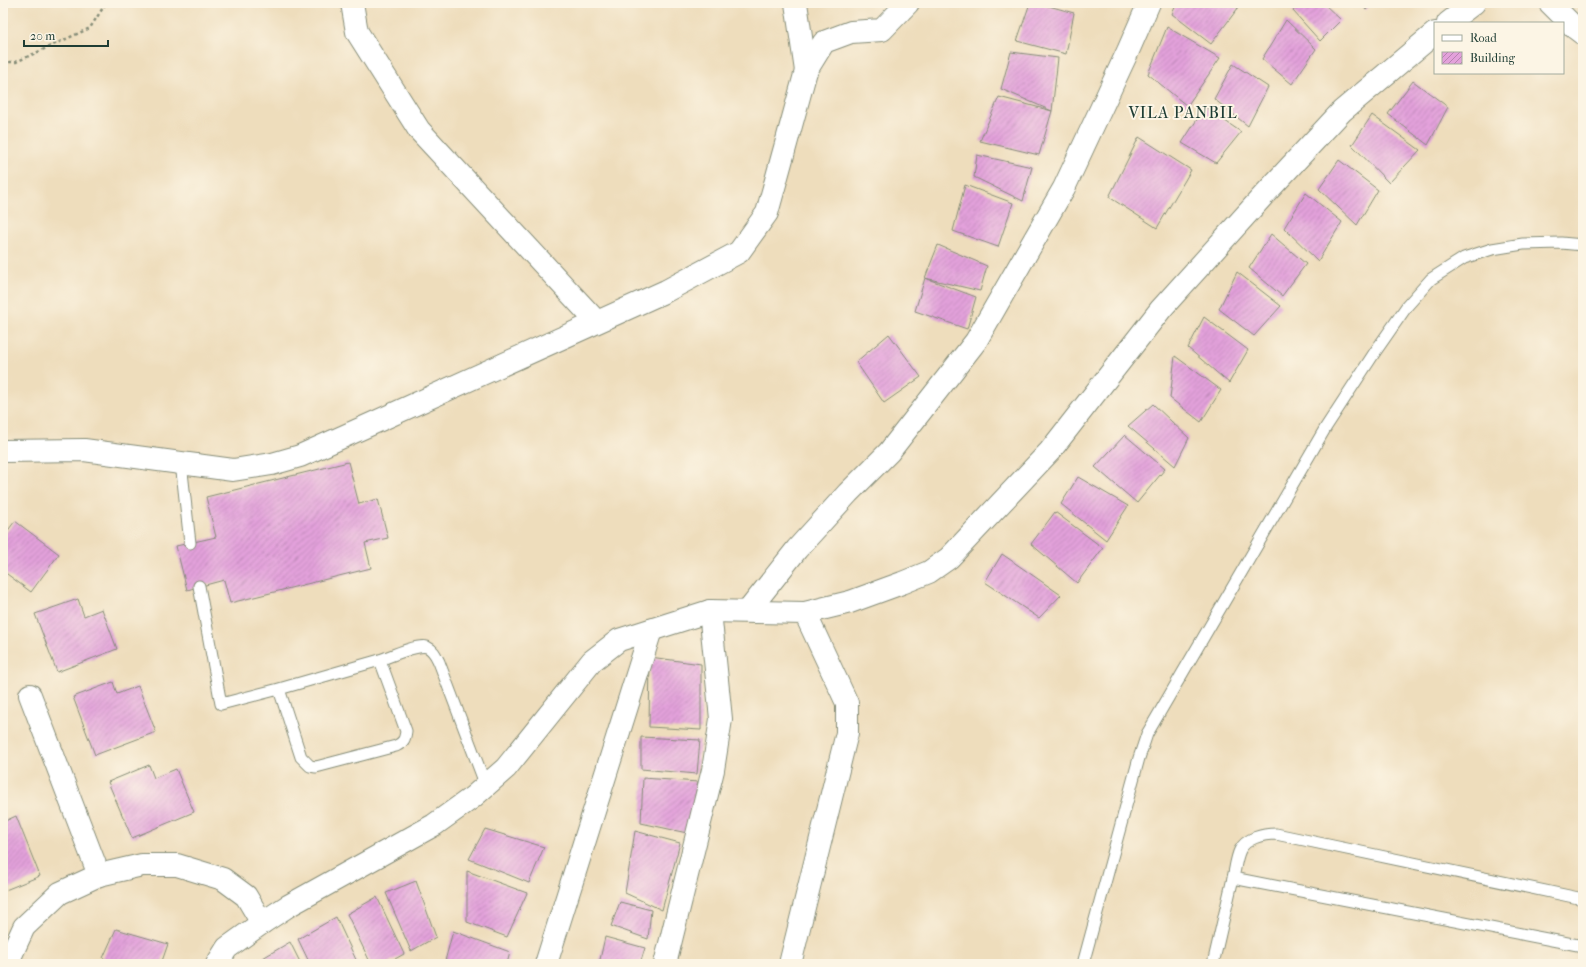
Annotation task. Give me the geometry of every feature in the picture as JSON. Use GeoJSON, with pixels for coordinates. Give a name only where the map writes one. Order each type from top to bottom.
{"type":"FeatureCollection","features":[{"type":"Feature","properties":{"kind":"street"},"geometry":{"type":"LineString","coordinates":[[352,3],[357,32],[419,130],[596,321]]}},
{"type":"Feature","properties":{"kind":"street"},"geometry":{"type":"LineString","coordinates":[[796,3],[806,71]]}},
{"type":"Feature","properties":{"kind":"street"},"geometry":{"type":"LineString","coordinates":[[3,451],[84,450],[233,470],[272,464],[300,456],[596,321],[666,291],[739,252],[767,213],[806,71],[824,42],[851,32],[882,30],[908,3]]}},
{"type":"Feature","properties":{"kind":"street"},"geometry":{"type":"LineString","coordinates":[[748,611],[797,549],[889,452],[976,341],[1064,188],[1149,3]]}},
{"type":"Feature","properties":{"kind":"street"},"geometry":{"type":"LineString","coordinates":[[1449,22],[1474,3]]}},
{"type":"Feature","properties":{"kind":"street"},"geometry":{"type":"LineString","coordinates":[[1550,3],[1574,28],[1583,34]]}},
{"type":"Feature","properties":{"kind":"street"},"geometry":{"type":"LineString","coordinates":[[217,964],[227,948],[288,906],[434,825],[474,798],[506,768],[592,661],[619,640],[710,611],[805,613],[850,602],[929,572],[949,558],[1050,451],[1161,309],[1263,196],[1342,111],[1434,34]]}},
{"type":"Feature","properties":{"kind":"street"},"geometry":{"type":"LineString","coordinates":[[665,964],[713,770],[721,719],[710,611]]}},
{"type":"Feature","properties":{"kind":"street"},"geometry":{"type":"LineString","coordinates":[[790,964],[847,733],[847,703],[805,613]]}},
{"type":"Feature","properties":{"kind":"street"},"geometry":{"type":"LineString","coordinates":[[546,964],[651,630]]}},
{"type":"Feature","properties":{"kind":"street"},"geometry":{"type":"LineString","coordinates":[[30,695],[99,875]]}},
{"type":"Feature","properties":{"kind":"street"},"geometry":{"type":"LineString","coordinates":[[7,964],[24,927],[60,893],[99,875],[142,865],[177,865],[223,879],[246,896],[262,923]]}},
{"type":"Feature","properties":{"kind":"lane"},"geometry":{"type":"LineString","coordinates":[[1083,964],[1139,758],[1147,734],[1326,427],[1383,340],[1407,306],[1431,280],[1464,258],[1492,249],[1523,244],[1561,243],[1583,245]]}},
{"type":"Feature","properties":{"kind":"lane"},"geometry":{"type":"LineString","coordinates":[[181,463],[190,543]]}},
{"type":"Feature","properties":{"kind":"lane"},"geometry":{"type":"LineString","coordinates":[[199,586],[221,704],[380,660],[418,647],[427,647],[434,652],[439,662],[486,786]]}},
{"type":"Feature","properties":{"kind":"lane"},"geometry":{"type":"LineString","coordinates":[[279,689],[301,757],[310,766],[316,767],[396,746],[402,743],[405,739],[406,731],[380,660]]}},
{"type":"Feature","properties":{"kind":"lane"},"geometry":{"type":"LineString","coordinates":[[1213,964],[1240,850],[1250,840],[1263,834],[1276,834],[1583,899]]}},
{"type":"Feature","properties":{"kind":"lane"},"geometry":{"type":"LineString","coordinates":[[1233,878],[1583,946]]}},
{"type":"Feature","properties":{"kind":"path"},"geometry":{"type":"LineString","coordinates":[[3,62],[16,62],[90,28],[106,3]]}},
{"type":"Feature","properties":{"kind":"building"},"geometry":{"type":"Polygon","coordinates":[[[1030,3],[1038,3],[1074,13],[1066,54],[1017,41],[1030,3]]]}},
{"type":"Feature","properties":{"kind":"building"},"geometry":{"type":"Polygon","coordinates":[[[1177,3],[1232,3],[1238,8],[1211,44],[1172,14],[1177,3]]]}},
{"type":"Feature","properties":{"kind":"building"},"geometry":{"type":"Polygon","coordinates":[[[1299,3],[1323,3],[1341,20],[1320,41],[1293,11],[1299,3]]]}},
{"type":"Feature","properties":{"kind":"building"},"geometry":{"type":"Polygon","coordinates":[[[1360,3],[1372,3],[1366,10],[1360,3]]]}},
{"type":"Feature","properties":{"kind":"building"},"geometry":{"type":"Polygon","coordinates":[[[1286,20],[1316,49],[1292,84],[1262,59],[1286,20]]]}},
{"type":"Feature","properties":{"kind":"building"},"geometry":{"type":"Polygon","coordinates":[[[1167,27],[1220,58],[1187,106],[1148,74],[1167,27]]]}},
{"type":"Feature","properties":{"kind":"building"},"geometry":{"type":"Polygon","coordinates":[[[1011,52],[1058,58],[1052,111],[1001,89],[1011,52]]]}},
{"type":"Feature","properties":{"kind":"building"},"geometry":{"type":"Polygon","coordinates":[[[1233,64],[1268,87],[1248,126],[1214,99],[1233,64]]]}},
{"type":"Feature","properties":{"kind":"building"},"geometry":{"type":"Polygon","coordinates":[[[1413,81],[1448,107],[1428,145],[1388,114],[1413,81]]]}},
{"type":"Feature","properties":{"kind":"building"},"geometry":{"type":"Polygon","coordinates":[[[999,97],[1052,111],[1039,155],[980,141],[999,97]]]}},
{"type":"Feature","properties":{"kind":"building"},"geometry":{"type":"Polygon","coordinates":[[[1205,107],[1241,132],[1216,163],[1182,143],[1205,107]]]}},
{"type":"Feature","properties":{"kind":"building"},"geometry":{"type":"Polygon","coordinates":[[[1372,115],[1420,150],[1389,183],[1352,145],[1372,115]]]}},
{"type":"Feature","properties":{"kind":"building"},"geometry":{"type":"Polygon","coordinates":[[[1139,137],[1191,170],[1157,228],[1109,197],[1139,137]]]}},
{"type":"Feature","properties":{"kind":"building"},"geometry":{"type":"Polygon","coordinates":[[[977,155],[1032,167],[1023,201],[974,177],[977,155]]]}},
{"type":"Feature","properties":{"kind":"building"},"geometry":{"type":"Polygon","coordinates":[[[1339,160],[1378,190],[1357,225],[1319,189],[1339,160]]]}},
{"type":"Feature","properties":{"kind":"building"},"geometry":{"type":"Polygon","coordinates":[[[965,185],[1013,203],[998,247],[953,231],[965,185]]]}},
{"type":"Feature","properties":{"kind":"building"},"geometry":{"type":"Polygon","coordinates":[[[1306,193],[1342,222],[1318,261],[1284,228],[1306,193]]]}},
{"type":"Feature","properties":{"kind":"building"},"geometry":{"type":"Polygon","coordinates":[[[1271,234],[1306,264],[1282,296],[1249,268],[1271,234]]]}},
{"type":"Feature","properties":{"kind":"building"},"geometry":{"type":"Polygon","coordinates":[[[938,245],[987,266],[980,291],[925,278],[938,245]]]}},
{"type":"Feature","properties":{"kind":"building"},"geometry":{"type":"Polygon","coordinates":[[[1237,272],[1281,306],[1254,336],[1219,309],[1237,272]]]}},
{"type":"Feature","properties":{"kind":"building"},"geometry":{"type":"Polygon","coordinates":[[[925,278],[976,297],[967,329],[915,311],[925,278]]]}},
{"type":"Feature","properties":{"kind":"building"},"geometry":{"type":"Polygon","coordinates":[[[1204,317],[1248,350],[1229,383],[1188,348],[1204,317]]]}},
{"type":"Feature","properties":{"kind":"building"},"geometry":{"type":"Polygon","coordinates":[[[889,334],[921,377],[884,403],[856,362],[889,334]]]}},
{"type":"Feature","properties":{"kind":"building"},"geometry":{"type":"Polygon","coordinates":[[[1175,356],[1221,390],[1201,422],[1170,398],[1175,356]]]}},
{"type":"Feature","properties":{"kind":"building"},"geometry":{"type":"Polygon","coordinates":[[[1153,404],[1189,438],[1175,466],[1128,426],[1153,404]]]}},
{"type":"Feature","properties":{"kind":"building"},"geometry":{"type":"Polygon","coordinates":[[[1125,435],[1165,469],[1137,503],[1095,467],[1125,435]]]}},
{"type":"Feature","properties":{"kind":"building"},"geometry":{"type":"Polygon","coordinates":[[[348,462],[359,504],[378,499],[388,538],[365,543],[371,568],[230,603],[224,580],[187,590],[176,546],[216,537],[206,497],[348,462]]]}},
{"type":"Feature","properties":{"kind":"building"},"geometry":{"type":"Polygon","coordinates":[[[1078,477],[1128,506],[1106,540],[1061,504],[1078,477]]]}},
{"type":"Feature","properties":{"kind":"building"},"geometry":{"type":"Polygon","coordinates":[[[1055,512],[1103,548],[1077,583],[1031,544],[1055,512]]]}},
{"type":"Feature","properties":{"kind":"building"},"geometry":{"type":"Polygon","coordinates":[[[15,521],[59,554],[31,592],[3,571],[3,537],[15,521]]]}},
{"type":"Feature","properties":{"kind":"building"},"geometry":{"type":"Polygon","coordinates":[[[1002,554],[1061,595],[1039,618],[985,582],[1002,554]]]}},
{"type":"Feature","properties":{"kind":"building"},"geometry":{"type":"Polygon","coordinates":[[[78,599],[84,616],[102,609],[117,649],[57,672],[35,614],[78,599]]]}},
{"type":"Feature","properties":{"kind":"building"},"geometry":{"type":"Polygon","coordinates":[[[650,657],[701,664],[701,730],[649,727],[650,657]]]}},
{"type":"Feature","properties":{"kind":"building"},"geometry":{"type":"Polygon","coordinates":[[[113,682],[117,694],[138,686],[156,732],[95,755],[73,697],[113,682]]]}},
{"type":"Feature","properties":{"kind":"building"},"geometry":{"type":"Polygon","coordinates":[[[641,737],[700,740],[697,774],[641,769],[641,737]]]}},
{"type":"Feature","properties":{"kind":"building"},"geometry":{"type":"Polygon","coordinates":[[[149,765],[154,778],[176,769],[194,812],[132,838],[108,782],[149,765]]]}},
{"type":"Feature","properties":{"kind":"building"},"geometry":{"type":"Polygon","coordinates":[[[643,778],[698,782],[687,833],[641,823],[643,778]]]}},
{"type":"Feature","properties":{"kind":"building"},"geometry":{"type":"Polygon","coordinates":[[[16,816],[40,876],[3,891],[3,822],[16,816]]]}},
{"type":"Feature","properties":{"kind":"building"},"geometry":{"type":"Polygon","coordinates":[[[485,829],[544,847],[529,883],[469,859],[485,829]]]}},
{"type":"Feature","properties":{"kind":"building"},"geometry":{"type":"Polygon","coordinates":[[[635,831],[680,843],[662,910],[625,893],[635,831]]]}},
{"type":"Feature","properties":{"kind":"building"},"geometry":{"type":"Polygon","coordinates":[[[467,871],[527,893],[507,937],[467,922],[467,871]]]}},
{"type":"Feature","properties":{"kind":"building"},"geometry":{"type":"Polygon","coordinates":[[[416,881],[436,937],[411,951],[386,893],[416,881]]]}},
{"type":"Feature","properties":{"kind":"building"},"geometry":{"type":"Polygon","coordinates":[[[377,897],[404,954],[386,964],[371,964],[347,914],[377,897]]]}},
{"type":"Feature","properties":{"kind":"building"},"geometry":{"type":"Polygon","coordinates":[[[620,902],[651,910],[648,939],[611,926],[620,902]]]}},
{"type":"Feature","properties":{"kind":"building"},"geometry":{"type":"Polygon","coordinates":[[[336,917],[358,964],[310,964],[298,939],[336,917]]]}},
{"type":"Feature","properties":{"kind":"building"},"geometry":{"type":"Polygon","coordinates":[[[116,929],[168,944],[161,964],[113,964],[103,958],[116,929]]]}},
{"type":"Feature","properties":{"kind":"building"},"geometry":{"type":"Polygon","coordinates":[[[453,931],[510,952],[507,964],[453,964],[445,961],[453,931]]]}},
{"type":"Feature","properties":{"kind":"building"},"geometry":{"type":"Polygon","coordinates":[[[605,937],[645,948],[640,964],[599,964],[605,937]]]}},
{"type":"Feature","properties":{"kind":"building"},"geometry":{"type":"Polygon","coordinates":[[[290,942],[301,964],[257,964],[256,962],[290,942]]]}},
{"type":"Feature","properties":{"kind":"district","name":"VILA PANBIL"},"geometry":{"type":"Point","coordinates":[1183,112]}}]}
